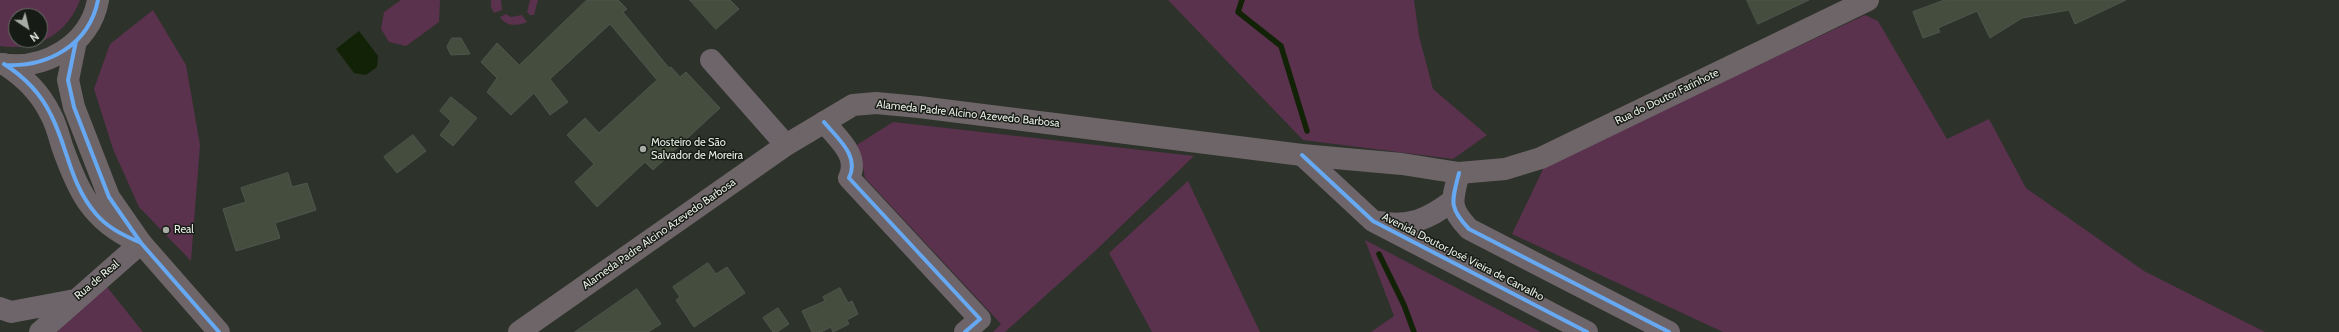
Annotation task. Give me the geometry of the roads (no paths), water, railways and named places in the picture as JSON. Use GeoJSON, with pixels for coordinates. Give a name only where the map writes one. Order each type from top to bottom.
{"type":"FeatureCollection","features":[{"type":"Feature","properties":{"kind":"main road"},"geometry":{"type":"LineString","coordinates":[[2,64],[24,65],[37,63],[51,58],[76,41],[93,17],[98,0]]}},
{"type":"Feature","properties":{"kind":"main road","name":"Rua do Doutor Farinhote"},"geometry":{"type":"LineString","coordinates":[[1459,173],[1505,169],[1540,158],[1868,0]]}},
{"type":"Feature","properties":{"kind":"main road"},"geometry":{"type":"LineString","coordinates":[[76,41],[68,80],[74,107],[109,197],[141,243],[219,332]]}},
{"type":"Feature","properties":{"kind":"main road"},"geometry":{"type":"LineString","coordinates":[[2,64],[26,81],[51,115],[72,175],[86,200],[97,215],[116,232],[141,243]]}},
{"type":"Feature","properties":{"kind":"main road","name":"Alameda Padre Alcino Azevedo Barbosa"},"geometry":{"type":"LineString","coordinates":[[519,332],[786,145],[853,105],[876,103],[919,107],[1302,155],[1402,164],[1459,173]]}},
{"type":"Feature","properties":{"kind":"street"},"geometry":{"type":"LineString","coordinates":[[711,60],[786,145]]}},
{"type":"Feature","properties":{"kind":"street"},"geometry":{"type":"LineString","coordinates":[[824,122],[853,158],[853,170],[850,178],[980,319],[965,332]]}},
{"type":"Feature","properties":{"kind":"street","name":"Avenida Doutor José Vieira de Carvalho"},"geometry":{"type":"LineString","coordinates":[[1302,155],[1373,221],[1587,332]]}},
{"type":"Feature","properties":{"kind":"street"},"geometry":{"type":"LineString","coordinates":[[1459,173],[1452,201],[1459,218],[1469,229],[1669,332]]}},
{"type":"Feature","properties":{"kind":"street"},"geometry":{"type":"LineString","coordinates":[[1373,221],[1402,224],[1417,222],[1436,213],[1452,201]]}},
{"type":"Feature","properties":{"kind":"street","name":"Rua de Real"},"geometry":{"type":"LineString","coordinates":[[0,308],[11,312],[75,300],[141,243]]}},
{"type":"Feature","properties":{"kind":"street"},"geometry":{"type":"LineString","coordinates":[[40,332],[75,300]]}},
{"type":"Feature","properties":{"kind":"waterway"},"geometry":{"type":"LineString","coordinates":[[1242,0],[1238,12],[1281,46],[1307,131]]}},
{"type":"Feature","properties":{"kind":"waterway"},"geometry":{"type":"LineString","coordinates":[[1379,254],[1404,305],[1414,332]]}},
{"type":"Feature","properties":{"kind":"place","name":"Mosteiro de São Salvador de Moreira"},"geometry":{"type":"Point","coordinates":[643,149]}},
{"type":"Feature","properties":{"kind":"place","name":"Real"},"geometry":{"type":"Point","coordinates":[166,230]}}]}
